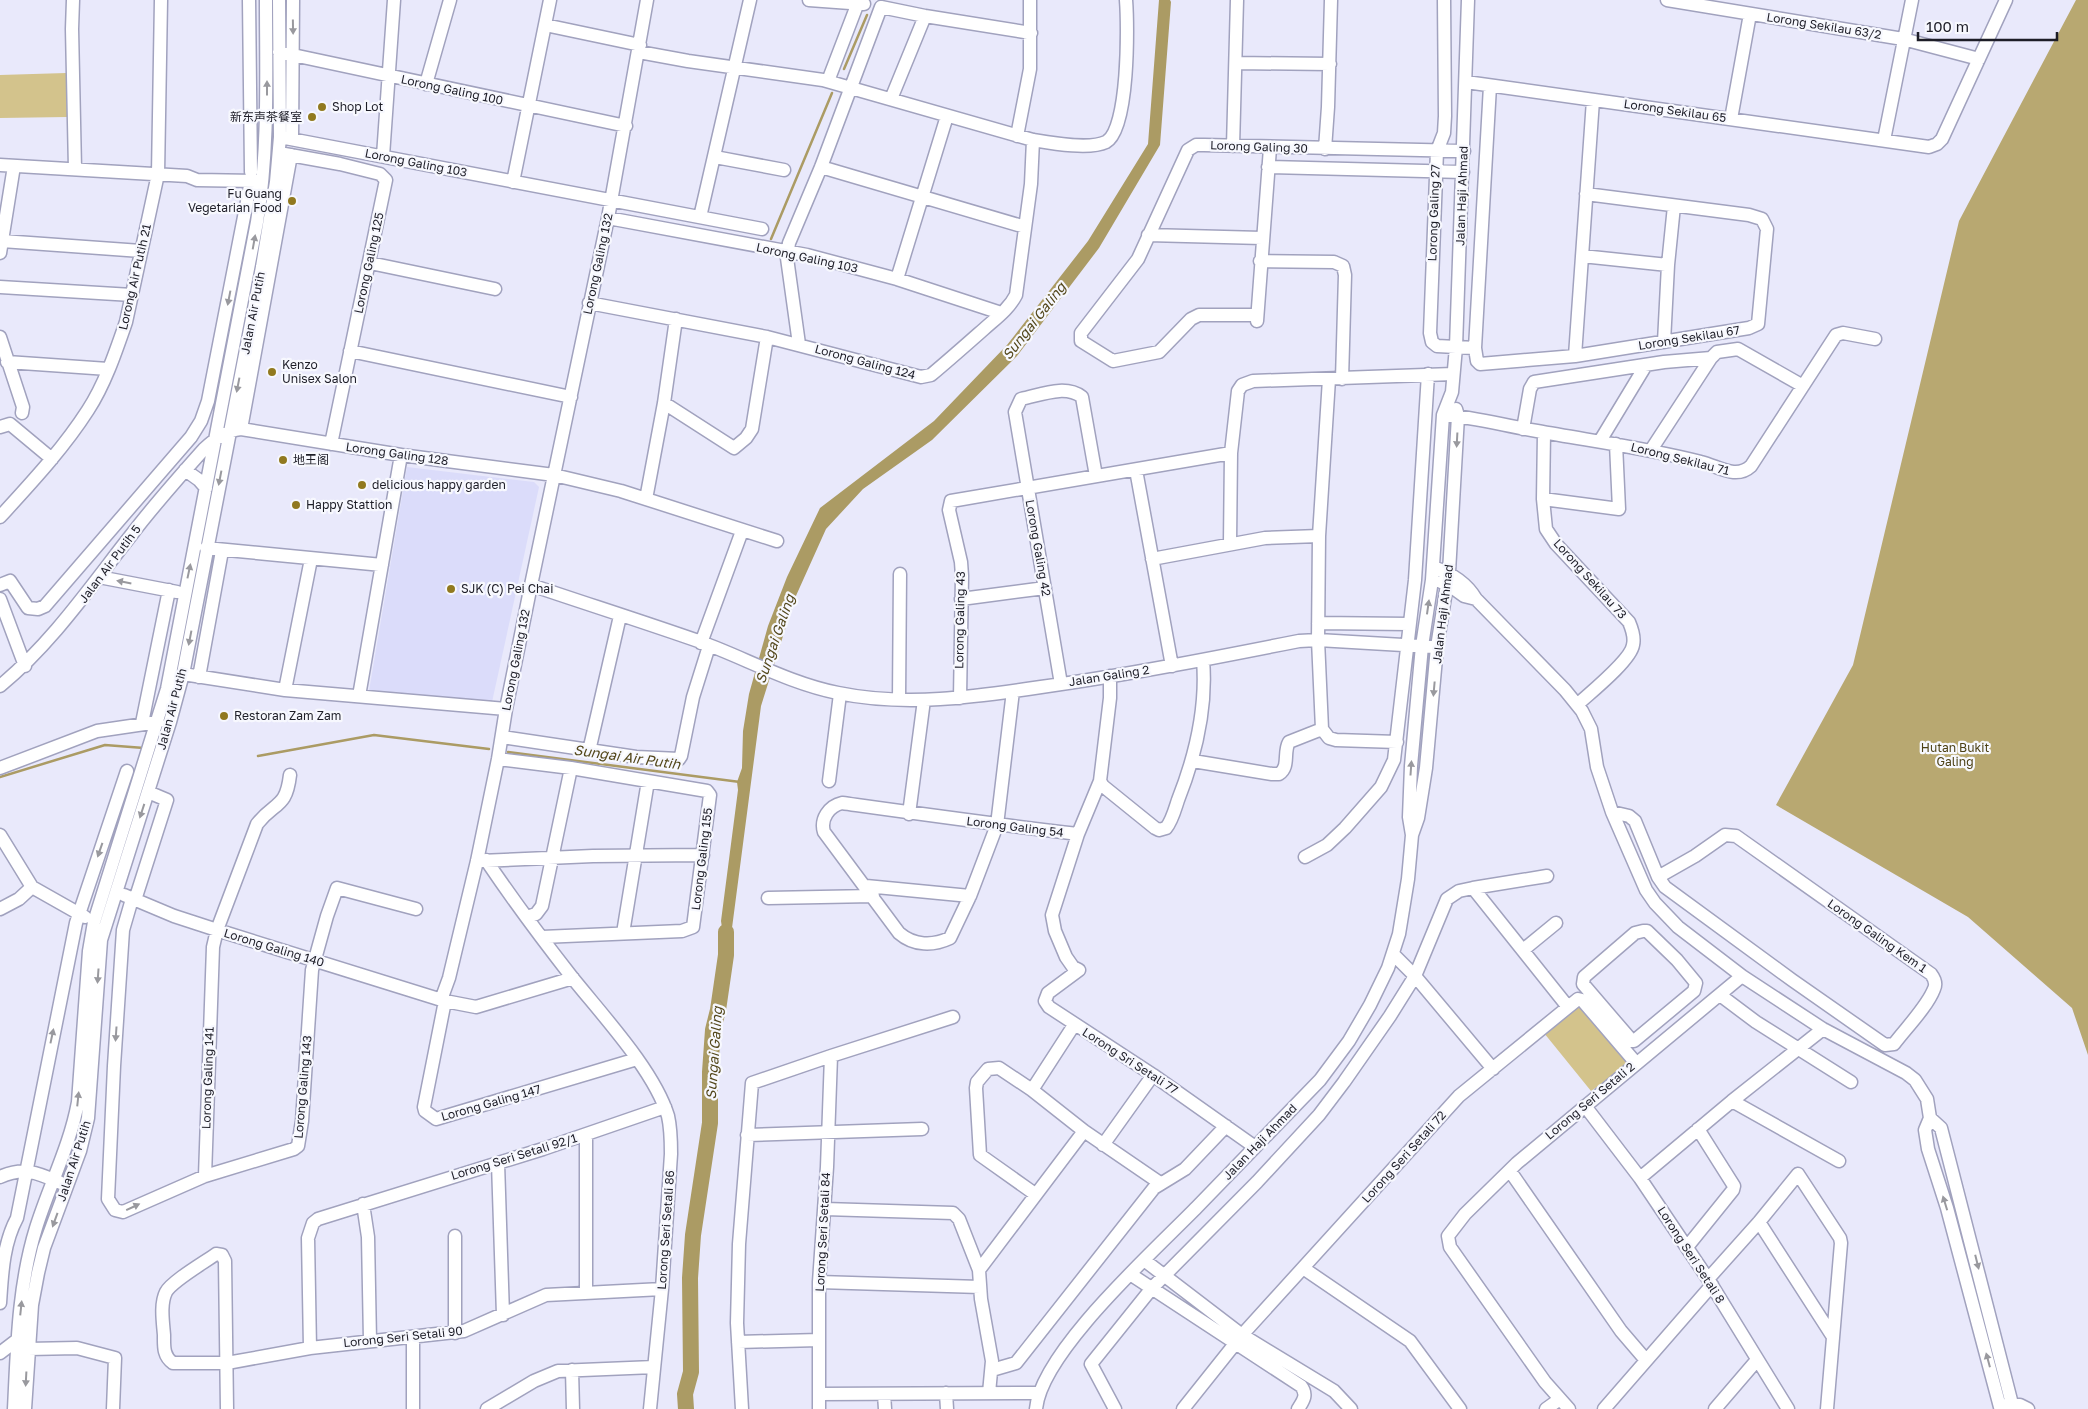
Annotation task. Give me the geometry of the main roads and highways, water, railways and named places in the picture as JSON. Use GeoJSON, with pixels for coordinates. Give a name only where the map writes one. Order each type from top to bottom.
{"type":"FeatureCollection","features":[{"type":"Feature","properties":{"kind":"water"},"geometry":{"type":"Polygon","coordinates":[[[1159,0],[1170,0],[1171,2],[1160,145],[1099,248],[1017,356],[932,440],[863,489],[826,529],[795,598],[761,706],[732,928],[726,955],[721,921],[738,790],[737,782],[742,768],[743,731],[749,694],[768,626],[787,577],[820,508],[934,421],[1007,345],[1088,241],[1148,144],[1159,0]]]}},
{"type":"Feature","properties":{"kind":"waterway"},"geometry":{"type":"LineString","coordinates":[[844,69],[867,15]]}},
{"type":"Feature","properties":{"kind":"waterway"},"geometry":{"type":"LineString","coordinates":[[771,239],[832,93]]}},
{"type":"Feature","properties":{"kind":"waterway","name":"Sungai Air Putih"},"geometry":{"type":"LineString","coordinates":[[258,756],[374,735],[489,749]]}},
{"type":"Feature","properties":{"kind":"waterway","name":"Sungai Air Putih"},"geometry":{"type":"LineString","coordinates":[[0,777],[105,745],[144,748]]}},
{"type":"Feature","properties":{"kind":"waterway","name":"Sungai Air Putih"},"geometry":{"type":"LineString","coordinates":[[508,752],[740,782]]}},
{"type":"Feature","properties":{"kind":"waterway","name":"Sungai Galing"},"geometry":{"type":"LineString","coordinates":[[686,1409],[685,1394],[691,1372],[690,1278],[693,1235],[710,1123],[710,1072],[713,1030],[718,1010],[726,955],[726,932]]}},
{"type":"Feature","properties":{"kind":"place","name":"Shop Lot"},"geometry":{"type":"Point","coordinates":[322,107]}},
{"type":"Feature","properties":{"kind":"place","name":"新东声茶餐室"},"geometry":{"type":"Point","coordinates":[312,117]}},
{"type":"Feature","properties":{"kind":"place","name":"Fu Guang Vegetarian Food"},"geometry":{"type":"Point","coordinates":[292,201]}},
{"type":"Feature","properties":{"kind":"place","name":"Kenzo Unisex Salon"},"geometry":{"type":"Point","coordinates":[272,372]}},
{"type":"Feature","properties":{"kind":"place","name":"地王阁"},"geometry":{"type":"Point","coordinates":[283,460]}},
{"type":"Feature","properties":{"kind":"place","name":"delicious happy garden"},"geometry":{"type":"Point","coordinates":[362,485]}},
{"type":"Feature","properties":{"kind":"place","name":"Happy Stattion"},"geometry":{"type":"Point","coordinates":[296,505]}},
{"type":"Feature","properties":{"kind":"place","name":"SJK (C) Pei Chai"},"geometry":{"type":"Point","coordinates":[451,589]}},
{"type":"Feature","properties":{"kind":"place","name":"Restoran Zam Zam"},"geometry":{"type":"Point","coordinates":[224,716]}},
{"type":"Feature","properties":{"kind":"park label","name":"Hutan Bukit Galing"},"geometry":{"type":"Point","coordinates":[1955,755]}}]}
